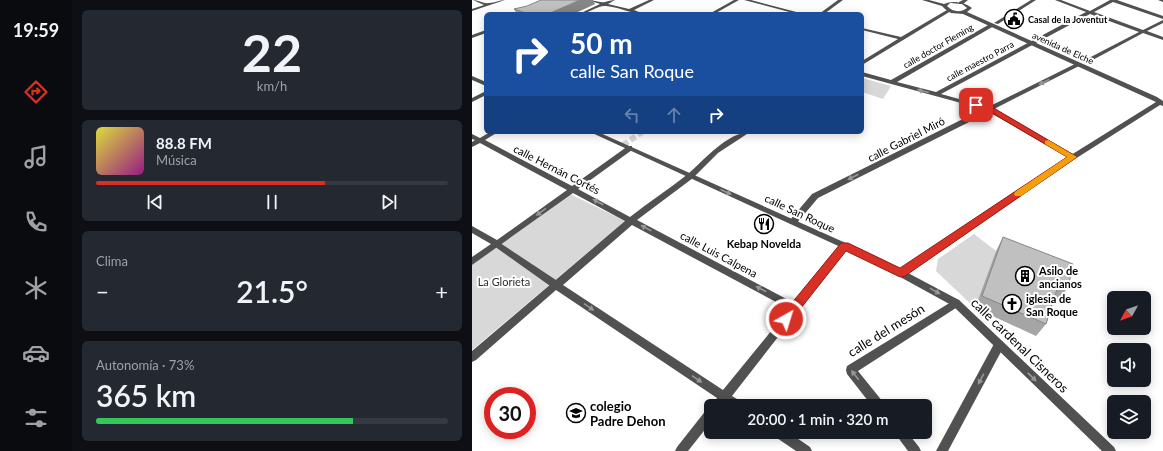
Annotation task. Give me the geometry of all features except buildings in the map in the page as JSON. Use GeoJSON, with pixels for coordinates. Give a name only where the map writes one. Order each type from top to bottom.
{"type":"FeatureCollection","features":[{"type":"Feature","properties":{"kind":"street"},"geometry":{"type":"LineString","coordinates":[[475,0],[488,5]]}},
{"type":"Feature","properties":{"kind":"street"},"geometry":{"type":"LineString","coordinates":[[472,10],[503,0]]}},
{"type":"Feature","properties":{"kind":"street"},"geometry":{"type":"LineString","coordinates":[[590,0],[634,12]]}},
{"type":"Feature","properties":{"kind":"street"},"geometry":{"type":"LineString","coordinates":[[586,12],[613,0]]}},
{"type":"Feature","properties":{"kind":"street"},"geometry":{"type":"LineString","coordinates":[[630,11],[652,0]]}},
{"type":"Feature","properties":{"kind":"street"},"geometry":{"type":"LineString","coordinates":[[715,12],[737,0]]}},
{"type":"Feature","properties":{"kind":"street"},"geometry":{"type":"LineString","coordinates":[[746,0],[794,12]]}},
{"type":"Feature","properties":{"kind":"street"},"geometry":{"type":"LineString","coordinates":[[824,12],[841,0]]}},
{"type":"Feature","properties":{"kind":"street"},"geometry":{"type":"LineString","coordinates":[[864,62],[949,11],[966,11],[969,6],[964,1],[946,4],[924,0]]}},
{"type":"Feature","properties":{"kind":"street"},"geometry":{"type":"LineString","coordinates":[[938,0],[946,4]]}},
{"type":"Feature","properties":{"kind":"street","name":"calle doctor Fleming"},"geometry":{"type":"LineString","coordinates":[[892,82],[1034,0]]}},
{"type":"Feature","properties":{"kind":"street"},"geometry":{"type":"LineString","coordinates":[[1057,0],[1163,39]]}},
{"type":"Feature","properties":{"kind":"street"},"geometry":{"type":"LineString","coordinates":[[1035,42],[1113,0],[1163,18]]}},
{"type":"Feature","properties":{"kind":"street"},"geometry":{"type":"LineString","coordinates":[[946,4],[944,8],[949,11]]}},
{"type":"Feature","properties":{"kind":"street","name":"avenida de Elche"},"geometry":{"type":"LineString","coordinates":[[966,11],[1160,99]]}},
{"type":"Feature","properties":{"kind":"street","name":"calle Gabriel Miró"},"geometry":{"type":"LineString","coordinates":[[793,222],[815,196],[1163,22]]}},
{"type":"Feature","properties":{"kind":"street"},"geometry":{"type":"LineString","coordinates":[[864,30],[902,39]]}},
{"type":"Feature","properties":{"kind":"street"},"geometry":{"type":"LineString","coordinates":[[472,37],[484,32]]}},
{"type":"Feature","properties":{"kind":"street","name":"calle maestro Parra"},"geometry":{"type":"LineString","coordinates":[[937,94],[1035,42]]}},
{"type":"Feature","properties":{"kind":"street"},"geometry":{"type":"LineString","coordinates":[[864,75],[989,109],[1073,157]]}},
{"type":"Feature","properties":{"kind":"street"},"geometry":{"type":"LineString","coordinates":[[472,78],[484,82]]}},
{"type":"Feature","properties":{"kind":"street"},"geometry":{"type":"LineString","coordinates":[[472,100],[484,94]]}},
{"type":"Feature","properties":{"kind":"street"},"geometry":{"type":"LineString","coordinates":[[901,273],[1160,99]]}},
{"type":"Feature","properties":{"kind":"street"},"geometry":{"type":"LineString","coordinates":[[472,145],[492,134]]}},
{"type":"Feature","properties":{"kind":"street","name":"calle San Roque"},"geometry":{"type":"LineString","coordinates":[[598,134],[793,222],[901,273]]}},
{"type":"Feature","properties":{"kind":"street"},"geometry":{"type":"LineString","coordinates":[[472,357],[632,220],[690,176],[716,151],[744,134]]}},
{"type":"Feature","properties":{"kind":"street","name":"calle Hernán Cortés"},"geometry":{"type":"LineString","coordinates":[[472,136],[632,220]]}},
{"type":"Feature","properties":{"kind":"street"},"geometry":{"type":"LineString","coordinates":[[472,262],[630,148]]}},
{"type":"Feature","properties":{"kind":"street","name":"calle Luis Calpena"},"geometry":{"type":"LineString","coordinates":[[632,220],[795,308]]}},
{"type":"Feature","properties":{"kind":"street"},"geometry":{"type":"LineString","coordinates":[[472,228],[727,399]]}},
{"type":"Feature","properties":{"kind":"street"},"geometry":{"type":"LineString","coordinates":[[724,397],[845,246]]}},
{"type":"Feature","properties":{"kind":"street","name":"calle cardenal Cisneros"},"geometry":{"type":"LineString","coordinates":[[901,273],[956,303],[1110,451]]}},
{"type":"Feature","properties":{"kind":"street","name":"calle del mesón"},"geometry":{"type":"LineString","coordinates":[[873,399],[850,370],[956,303]]}},
{"type":"Feature","properties":{"kind":"street"},"geometry":{"type":"LineString","coordinates":[[942,451],[999,345]]}},
{"type":"Feature","properties":{"kind":"street"},"geometry":{"type":"LineString","coordinates":[[681,451],[704,422]]}},
{"type":"Feature","properties":{"kind":"street"},"geometry":{"type":"LineString","coordinates":[[788,439],[806,451]]}},
{"type":"Feature","properties":{"kind":"street"},"geometry":{"type":"LineString","coordinates":[[905,439],[914,451]]}},
{"type":"Feature","properties":{"kind":"green space"},"geometry":{"type":"Polygon","coordinates":[[[864,79],[891,86],[883,99],[864,93],[864,79]]]}},
{"type":"Feature","properties":{"kind":"green space","name":"La Glorieta"},"geometry":{"type":"Polygon","coordinates":[[[570,194],[625,221],[472,350],[472,265],[570,194]]]}},
{"type":"Feature","properties":{"kind":"green space"},"geometry":{"type":"Polygon","coordinates":[[[974,234],[996,251],[975,308],[936,271],[938,259],[974,234]]]}},
{"type":"Feature","properties":{"kind":"tunnel"},"geometry":{"type":"LineString","coordinates":[[623,145],[639,134]]}},
{"type":"Feature","properties":{"kind":"slow traffic"},"geometry":{"type":"LineString","coordinates":[[1018,194],[1073,157],[1048,142]]}},
{"type":"Feature","properties":{"kind":"place","name":"Casal de la Joventut"},"geometry":{"type":"Point","coordinates":[1014,19]}},
{"type":"Feature","properties":{"kind":"place","name":"Kebap Novelda"},"geometry":{"type":"Point","coordinates":[764,224]}},
{"type":"Feature","properties":{"kind":"place","name":"Asilo de ancianos"},"geometry":{"type":"Point","coordinates":[1025,276]}},
{"type":"Feature","properties":{"kind":"place","name":"iglesia de San Roque"},"geometry":{"type":"Point","coordinates":[1012,304]}},
{"type":"Feature","properties":{"kind":"place","name":"colegio Padre Dehon"},"geometry":{"type":"Point","coordinates":[576,413]}},
{"type":"Feature","properties":{"kind":"route"},"geometry":{"type":"LineString","coordinates":[[786,319],[845,246],[901,273],[1073,157],[989,109],[976,105]]}}]}
